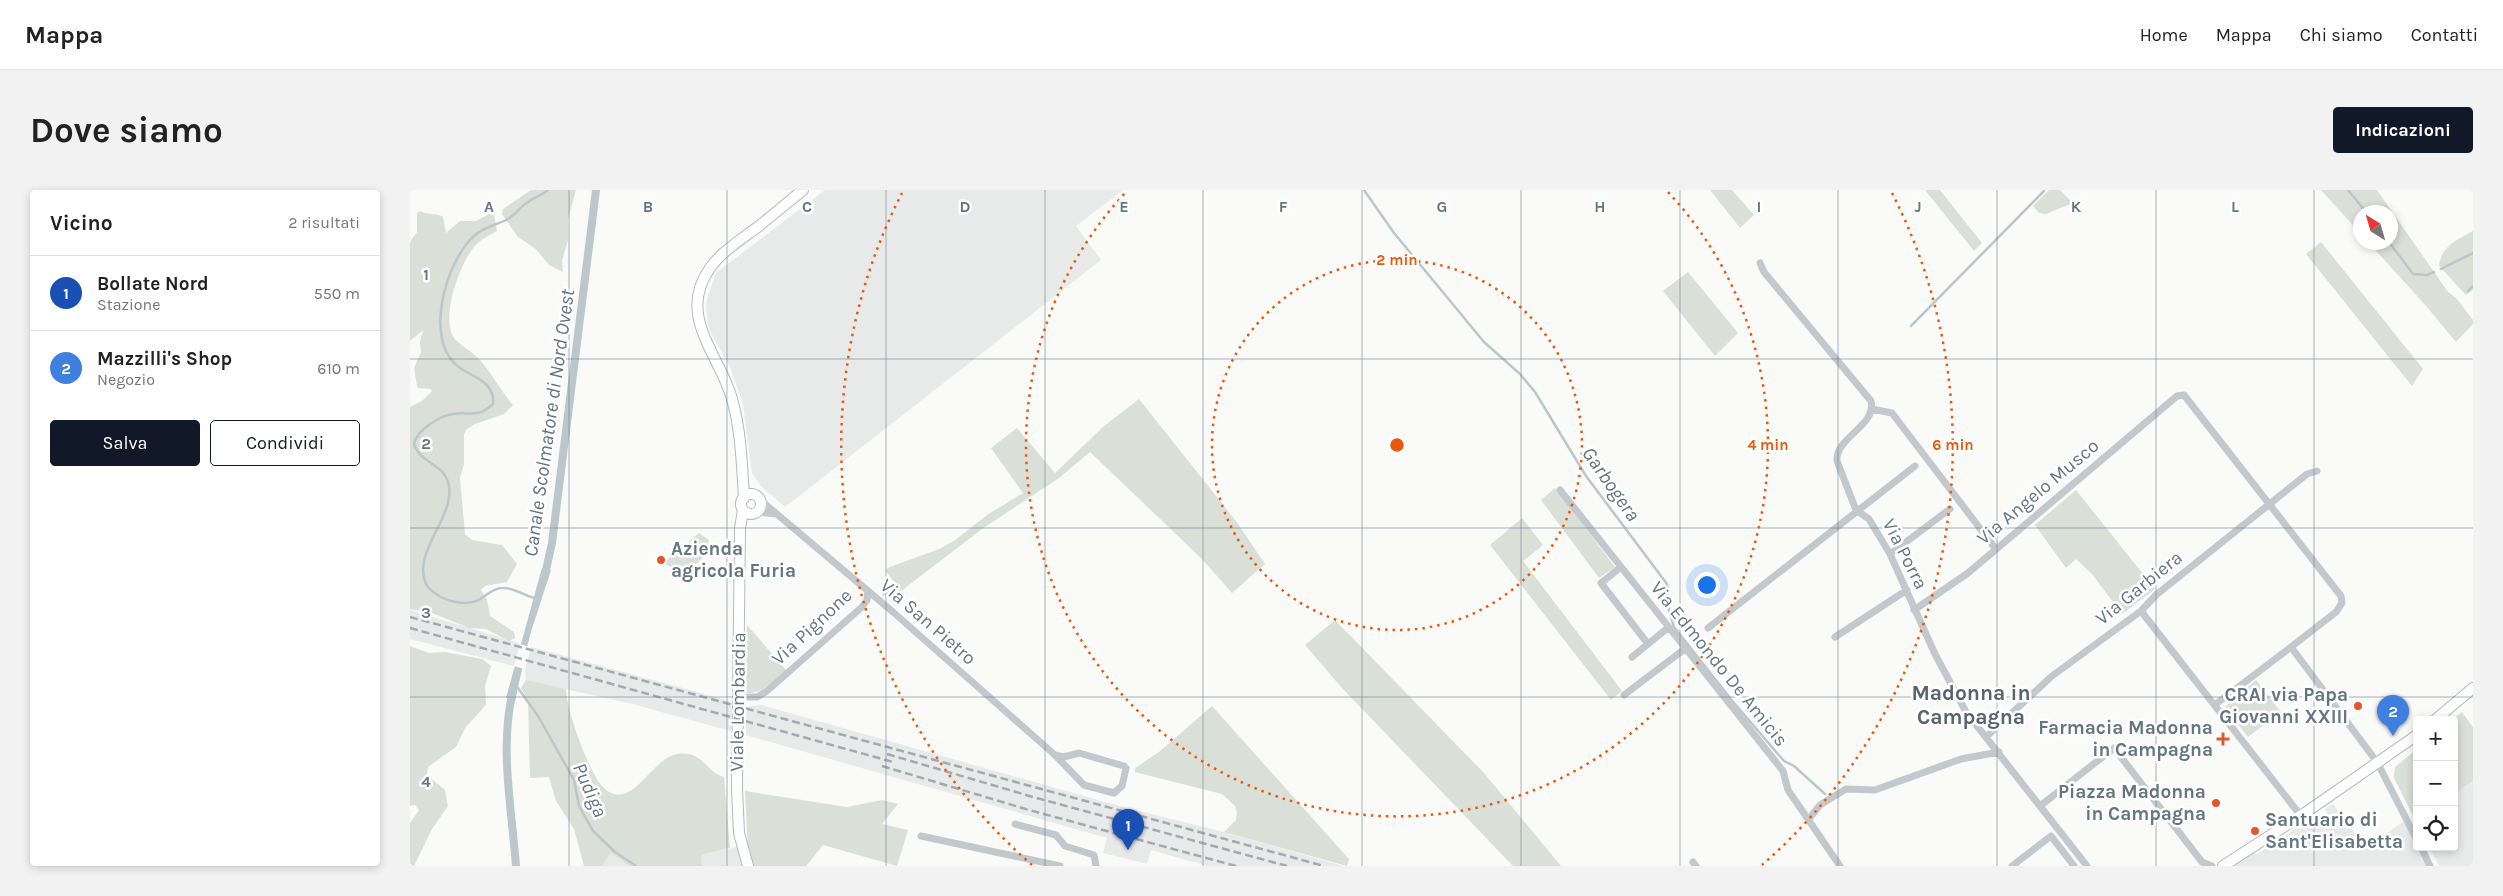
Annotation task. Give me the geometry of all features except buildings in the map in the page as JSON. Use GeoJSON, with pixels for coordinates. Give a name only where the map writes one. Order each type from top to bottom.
{"type":"FeatureCollection","features":[{"type":"Feature","properties":{"kind":"street"},"geometry":{"type":"LineString","coordinates":[[744,498],[732,398],[721,369],[700,331],[698,298],[704,278],[716,260],[803,190]]}},
{"type":"Feature","properties":{"kind":"street"},"geometry":{"type":"LineString","coordinates":[[765,221],[814,190]]}},
{"type":"Feature","properties":{"kind":"street"},"geometry":{"type":"LineString","coordinates":[[1760,263],[1764,272],[1869,397],[1872,409],[1892,413],[1996,548]]}},
{"type":"Feature","properties":{"kind":"street","name":"Via Angelo Musco"},"geometry":{"type":"LineString","coordinates":[[1914,610],[1962,578],[2180,395],[2186,396],[2270,503]]}},
{"type":"Feature","properties":{"kind":"street","name":"Via Porra"},"geometry":{"type":"LineString","coordinates":[[1872,409],[1836,456],[1856,510],[1869,519],[1890,554],[1914,610],[1954,691],[1971,720],[1999,752],[2088,866]]}},
{"type":"Feature","properties":{"kind":"street"},"geometry":{"type":"LineString","coordinates":[[740,537],[760,506],[741,464]]}},
{"type":"Feature","properties":{"kind":"street"},"geometry":{"type":"LineString","coordinates":[[1708,628],[1856,510],[1915,466]]}},
{"type":"Feature","properties":{"kind":"street","name":"Via Garbiera"},"geometry":{"type":"LineString","coordinates":[[1986,737],[2071,660],[2141,611],[2156,595],[2270,503],[2307,474],[2317,471]]}},
{"type":"Feature","properties":{"kind":"street","name":"Via Edmondo De Amicis"},"geometry":{"type":"LineString","coordinates":[[1560,490],[1784,771],[1788,790],[1840,866]]}},
{"type":"Feature","properties":{"kind":"street"},"geometry":{"type":"LineString","coordinates":[[757,498],[750,495],[744,498],[741,503],[746,513],[770,511],[779,514]]}},
{"type":"Feature","properties":{"kind":"street","name":"Via San Pietro"},"geometry":{"type":"LineString","coordinates":[[757,498],[779,514],[868,590],[1055,755],[1084,785],[1114,793],[1122,786],[1126,768],[1124,766],[1078,753],[1061,758],[1055,755]]}},
{"type":"Feature","properties":{"kind":"street"},"geometry":{"type":"LineString","coordinates":[[2216,704],[2336,612],[2341,606],[2342,599],[2270,503]]}},
{"type":"Feature","properties":{"kind":"street"},"geometry":{"type":"LineString","coordinates":[[1890,554],[1950,509]]}},
{"type":"Feature","properties":{"kind":"street","name":"Viale Lombardia"},"geometry":{"type":"LineString","coordinates":[[743,510],[740,537],[738,796],[739,833],[748,866]]}},
{"type":"Feature","properties":{"kind":"street"},"geometry":{"type":"LineString","coordinates":[[1621,567],[1600,583],[1648,644]]}},
{"type":"Feature","properties":{"kind":"street","name":"Via Pignone"},"geometry":{"type":"LineString","coordinates":[[748,697],[758,697],[766,691],[834,632],[862,607],[868,590]]}},
{"type":"Feature","properties":{"kind":"street"},"geometry":{"type":"LineString","coordinates":[[1835,637],[1907,590]]}},
{"type":"Feature","properties":{"kind":"street"},"geometry":{"type":"LineString","coordinates":[[2141,611],[2216,704],[2301,816]]}},
{"type":"Feature","properties":{"kind":"street"},"geometry":{"type":"LineString","coordinates":[[1632,657],[1669,627]]}},
{"type":"Feature","properties":{"kind":"street"},"geometry":{"type":"LineString","coordinates":[[2290,647],[2377,762],[2413,832]]}},
{"type":"Feature","properties":{"kind":"street"},"geometry":{"type":"LineString","coordinates":[[1624,695],[1686,648]]}},
{"type":"Feature","properties":{"kind":"street"},"geometry":{"type":"LineString","coordinates":[[2440,716],[2473,688]]}},
{"type":"Feature","properties":{"kind":"street"},"geometry":{"type":"LineString","coordinates":[[2202,862],[2225,864],[2301,816],[2413,738]]}},
{"type":"Feature","properties":{"kind":"street"},"geometry":{"type":"LineString","coordinates":[[2040,806],[2114,748],[2202,862],[2212,866]]}},
{"type":"Feature","properties":{"kind":"street"},"geometry":{"type":"LineString","coordinates":[[1808,820],[1820,805],[1846,789],[1875,790],[1952,762],[1999,752]]}},
{"type":"Feature","properties":{"kind":"street"},"geometry":{"type":"LineString","coordinates":[[1015,824],[1056,835],[1065,846],[1094,855],[1096,866]]}},
{"type":"Feature","properties":{"kind":"street"},"geometry":{"type":"LineString","coordinates":[[921,836],[998,851],[1060,866]]}},
{"type":"Feature","properties":{"kind":"street"},"geometry":{"type":"LineString","coordinates":[[2012,866],[2050,836],[2074,866]]}},
{"type":"Feature","properties":{"kind":"street"},"geometry":{"type":"LineString","coordinates":[[2423,851],[2430,866]]}},
{"type":"Feature","properties":{"kind":"shaded area"},"geometry":{"type":"Polygon","coordinates":[[[531,190],[576,190],[568,219],[568,240],[562,261],[563,272],[549,265],[536,249],[518,237],[502,214],[503,209],[531,190]]]}},
{"type":"Feature","properties":{"kind":"shaded area"},"geometry":{"type":"Polygon","coordinates":[[[825,190],[1123,190],[1076,226],[1101,260],[785,507],[761,486],[752,473],[743,404],[730,367],[709,329],[706,307],[716,273],[825,190]]]}},
{"type":"Feature","properties":{"kind":"shaded area"},"geometry":{"type":"Polygon","coordinates":[[[1710,190],[1732,190],[1754,215],[1740,228],[1710,190]]]}},
{"type":"Feature","properties":{"kind":"shaded area"},"geometry":{"type":"Polygon","coordinates":[[[1925,190],[1940,190],[1982,243],[1974,251],[1925,190]]]}},
{"type":"Feature","properties":{"kind":"shaded area"},"geometry":{"type":"Polygon","coordinates":[[[2049,190],[2060,190],[2073,203],[2046,214],[2039,213],[2033,206],[2049,190]]]}},
{"type":"Feature","properties":{"kind":"shaded area"},"geometry":{"type":"Polygon","coordinates":[[[2321,190],[2377,190],[2387,205],[2353,205],[2353,225],[2321,190]]]}},
{"type":"Feature","properties":{"kind":"shaded area"},"geometry":{"type":"Polygon","coordinates":[[[420,211],[443,217],[446,233],[460,221],[476,221],[489,214],[494,214],[497,231],[480,241],[463,264],[454,290],[449,317],[450,329],[454,338],[480,360],[513,405],[504,414],[475,424],[467,429],[464,434],[464,464],[460,478],[465,534],[472,540],[502,545],[517,564],[507,582],[485,586],[481,590],[487,600],[490,616],[514,632],[515,638],[509,641],[486,629],[469,628],[432,613],[410,609],[410,407],[422,401],[432,391],[431,389],[418,388],[414,368],[421,352],[420,342],[423,330],[410,341],[410,242],[417,232],[417,213],[420,211]]]}},
{"type":"Feature","properties":{"kind":"shaded area"},"geometry":{"type":"Polygon","coordinates":[[[2398,220],[2448,292],[2457,299],[2473,320],[2473,324],[2456,342],[2375,250],[2398,250],[2398,220]]]}},
{"type":"Feature","properties":{"kind":"shaded area"},"geometry":{"type":"Polygon","coordinates":[[[2473,231],[2473,290],[2466,295],[2439,266],[2440,259],[2446,249],[2473,231]]]}},
{"type":"Feature","properties":{"kind":"shaded area"},"geometry":{"type":"Polygon","coordinates":[[[2321,242],[2423,369],[2412,386],[2306,254],[2321,242]]]}},
{"type":"Feature","properties":{"kind":"shaded area"},"geometry":{"type":"Polygon","coordinates":[[[1688,272],[1738,333],[1715,356],[1663,291],[1688,272]]]}},
{"type":"Feature","properties":{"kind":"shaded area"},"geometry":{"type":"Polygon","coordinates":[[[1139,399],[1236,521],[1265,564],[1232,593],[1202,559],[1090,452],[1059,478],[982,529],[892,598],[881,595],[894,582],[885,570],[939,549],[954,541],[987,515],[1023,493],[991,448],[1017,428],[1055,473],[1104,426],[1139,399]]]}},
{"type":"Feature","properties":{"kind":"shaded area"},"geometry":{"type":"Polygon","coordinates":[[[1555,488],[1615,567],[1599,578],[1541,500],[1555,488]]]}},
{"type":"Feature","properties":{"kind":"shaded area"},"geometry":{"type":"Polygon","coordinates":[[[2076,490],[2155,589],[2122,614],[2092,574],[2076,559],[2066,568],[2035,525],[2076,490]]]}},
{"type":"Feature","properties":{"kind":"shaded area"},"geometry":{"type":"Polygon","coordinates":[[[1522,518],[1543,545],[1523,561],[1622,691],[1611,700],[1490,545],[1522,518]]]}},
{"type":"Feature","properties":{"kind":"shaded area"},"geometry":{"type":"Polygon","coordinates":[[[699,533],[709,540],[708,548],[699,561],[686,568],[671,567],[663,563],[699,533]]]}},
{"type":"Feature","properties":{"kind":"shaded area"},"geometry":{"type":"Polygon","coordinates":[[[542,568],[551,570],[530,635],[515,700],[506,698],[542,568]]]}},
{"type":"Feature","properties":{"kind":"shaded area"},"geometry":{"type":"Polygon","coordinates":[[[410,610],[520,644],[514,666],[410,639],[410,610]]]}},
{"type":"Feature","properties":{"kind":"shaded area"},"geometry":{"type":"Polygon","coordinates":[[[1335,620],[1484,773],[1561,866],[1513,866],[1342,688],[1305,645],[1335,620]]]}},
{"type":"Feature","properties":{"kind":"shaded area"},"geometry":{"type":"Polygon","coordinates":[[[747,625],[786,670],[763,689],[752,693],[746,693],[747,625]]]}},
{"type":"Feature","properties":{"kind":"shaded area"},"geometry":{"type":"Polygon","coordinates":[[[410,646],[429,653],[445,652],[482,659],[491,666],[485,686],[486,705],[465,728],[456,747],[428,767],[427,775],[445,790],[448,806],[432,829],[414,866],[410,866],[410,823],[419,810],[415,805],[410,806],[410,646]]]}},
{"type":"Feature","properties":{"kind":"shaded area"},"geometry":{"type":"Polygon","coordinates":[[[531,647],[727,700],[732,703],[731,731],[632,704],[526,680],[525,669],[531,647]]]}},
{"type":"Feature","properties":{"kind":"shaded area"},"geometry":{"type":"Polygon","coordinates":[[[526,680],[566,689],[574,725],[585,754],[597,779],[607,791],[619,795],[626,793],[639,784],[664,760],[678,754],[693,755],[699,758],[718,775],[724,777],[730,848],[701,855],[702,866],[630,866],[611,853],[602,866],[584,866],[574,829],[556,801],[549,777],[530,778],[528,701],[521,688],[526,680]]]}},
{"type":"Feature","properties":{"kind":"shaded area"},"geometry":{"type":"Polygon","coordinates":[[[2256,680],[2281,712],[2248,737],[2225,707],[2256,680]]]}},
{"type":"Feature","properties":{"kind":"shaded area"},"geometry":{"type":"Polygon","coordinates":[[[761,705],[1123,807],[1224,832],[1343,866],[1207,866],[1151,850],[1147,864],[1103,853],[1107,838],[746,735],[746,707],[761,705]]]}},
{"type":"Feature","properties":{"kind":"shaded area"},"geometry":{"type":"Polygon","coordinates":[[[1212,706],[1349,859],[1347,866],[1224,832],[1236,820],[1237,812],[1235,806],[1222,794],[1135,772],[1135,768],[1159,752],[1212,706]]]}},
{"type":"Feature","properties":{"kind":"shaded area"},"geometry":{"type":"Polygon","coordinates":[[[2462,712],[2473,727],[2473,781],[2458,791],[2458,716],[2462,712]]]}},
{"type":"Feature","properties":{"kind":"shaded area"},"geometry":{"type":"Polygon","coordinates":[[[2413,752],[2413,816],[2394,778],[2395,767],[2413,752]]]}},
{"type":"Feature","properties":{"kind":"shaded area"},"geometry":{"type":"Polygon","coordinates":[[[2473,781],[2473,866],[2439,866],[2431,851],[2458,851],[2458,791],[2473,781]]]}},
{"type":"Feature","properties":{"kind":"shaded area"},"geometry":{"type":"Polygon","coordinates":[[[745,791],[847,807],[882,800],[898,804],[882,824],[908,830],[897,866],[823,845],[806,866],[754,866],[748,849],[745,791]]]}},
{"type":"Feature","properties":{"kind":"shaded area"},"geometry":{"type":"Polygon","coordinates":[[[2333,804],[2366,848],[2404,821],[2413,839],[2413,851],[2419,851],[2427,866],[2234,866],[2254,852],[2256,855],[2313,817],[2320,820],[2328,815],[2325,809],[2333,804]]]}},
{"type":"Feature","properties":{"kind":"shaded area"},"geometry":{"type":"Polygon","coordinates":[[[741,846],[748,866],[702,866],[701,855],[741,846]]]}},
{"type":"Feature","properties":{"kind":"shaded area"},"geometry":{"type":"Polygon","coordinates":[[[611,853],[625,862],[630,866],[602,866],[611,853]]]}},
{"type":"Feature","properties":{"kind":"pier"},"geometry":{"type":"Polygon","coordinates":[[[520,644],[530,647],[524,669],[514,666],[520,644]]]}},
{"type":"Feature","properties":{"kind":"waterway","name":"Pudiga"},"geometry":{"type":"LineString","coordinates":[[534,598],[514,590],[502,588],[491,591],[472,602],[456,602],[440,597],[427,586],[423,574],[424,561],[445,511],[449,499],[449,486],[447,478],[443,473],[421,456],[414,444],[424,429],[441,418],[459,413],[478,413],[493,404],[491,391],[484,382],[463,370],[450,358],[443,343],[440,324],[447,283],[463,248],[474,236],[486,228],[508,219],[525,204],[548,190]]}},
{"type":"Feature","properties":{"kind":"waterway","name":"Canale Scolmatore di Nord Ovest"},"geometry":{"type":"LineString","coordinates":[[544,579],[552,543],[596,190]]}},
{"type":"Feature","properties":{"kind":"waterway","name":"Garbogera"},"geometry":{"type":"LineString","coordinates":[[1364,190],[1394,233],[1484,342],[1520,374],[1535,392],[1586,476],[1667,584],[1669,611],[1674,627],[1734,703],[1784,761],[1794,766],[1825,794]]}},
{"type":"Feature","properties":{"kind":"waterway"},"geometry":{"type":"LineString","coordinates":[[2348,190],[2360,205]]}},
{"type":"Feature","properties":{"kind":"waterway"},"geometry":{"type":"LineString","coordinates":[[1911,326],[2044,191]]}},
{"type":"Feature","properties":{"kind":"waterway"},"geometry":{"type":"LineString","coordinates":[[2395,250],[2413,274],[2427,275],[2434,272]]}},
{"type":"Feature","properties":{"kind":"waterway"},"geometry":{"type":"LineString","coordinates":[[2441,269],[2473,253]]}},
{"type":"Feature","properties":{"kind":"waterway"},"geometry":{"type":"LineString","coordinates":[[2468,291],[2473,286]]}},
{"type":"Feature","properties":{"kind":"waterway","name":"Pudiga"},"geometry":{"type":"LineString","coordinates":[[518,688],[538,716],[574,780],[579,806],[593,831],[615,852],[636,866]]}},
{"type":"Feature","properties":{"kind":"waterway","name":"Canale Scolmatore di Nord Ovest"},"geometry":{"type":"LineString","coordinates":[[513,692],[509,712],[507,756],[516,866]]}},
{"type":"Feature","properties":{"kind":"railway"},"geometry":{"type":"LineString","coordinates":[[410,617],[1324,866]]}},
{"type":"Feature","properties":{"kind":"railway"},"geometry":{"type":"LineString","coordinates":[[410,628],[893,762]]}},
{"type":"Feature","properties":{"kind":"railway"},"geometry":{"type":"LineString","coordinates":[[887,754],[1033,797],[1287,866]]}},
{"type":"Feature","properties":{"kind":"railway"},"geometry":{"type":"LineString","coordinates":[[882,766],[1029,810],[1236,866]]}},
{"type":"Feature","properties":{"kind":"place","name":"Azienda agricola Furia"},"geometry":{"type":"Point","coordinates":[661,560]}},
{"type":"Feature","properties":{"kind":"place","name":"CRAI via Papa Giovanni XXIII"},"geometry":{"type":"Point","coordinates":[2358,706]}},
{"type":"Feature","properties":{"kind":"place","name":"Mazzilli's Shop"},"geometry":{"type":"Point","coordinates":[2393,736]}},
{"type":"Feature","properties":{"kind":"place","name":"Farmacia Madonna in Campagna"},"geometry":{"type":"Point","coordinates":[2223,739]}},
{"type":"Feature","properties":{"kind":"place","name":"Piazza Madonna in Campagna"},"geometry":{"type":"Point","coordinates":[2216,803]}},
{"type":"Feature","properties":{"kind":"place","name":"Santuario di Sant'Elisabetta"},"geometry":{"type":"Point","coordinates":[2255,831]}},
{"type":"Feature","properties":{"kind":"place","name":"Bollate Nord"},"geometry":{"type":"Point","coordinates":[1128,850]}},
{"type":"Feature","properties":{"kind":"district","name":"Madonna in Campagna"},"geometry":{"type":"Point","coordinates":[1971,705]}}]}
